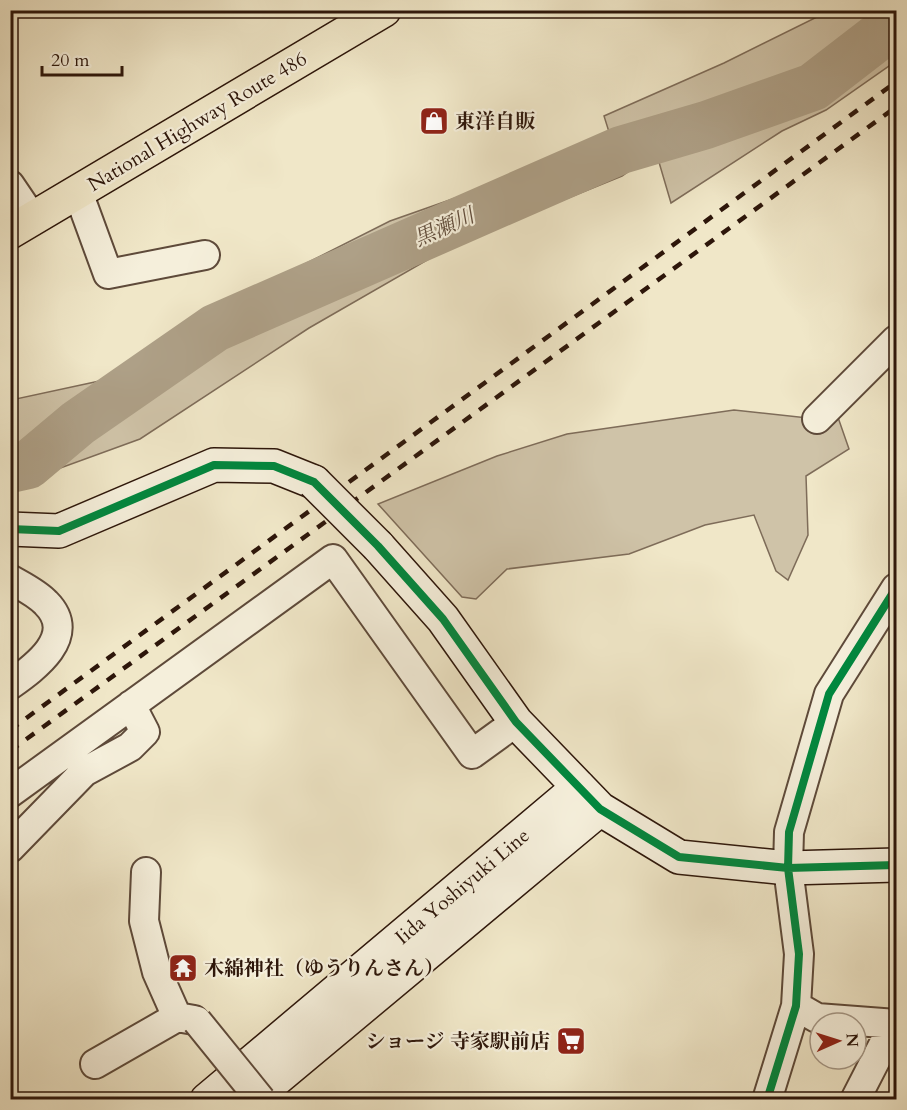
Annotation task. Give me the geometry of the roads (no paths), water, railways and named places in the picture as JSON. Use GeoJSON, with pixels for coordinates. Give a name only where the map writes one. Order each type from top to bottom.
{"type":"FeatureCollection","features":[{"type":"Feature","properties":{"kind":"highway","name":"National Highway Route 486"},"geometry":{"type":"LineString","coordinates":[[22,226],[384,10]]}},
{"type":"Feature","properties":{"kind":"street"},"geometry":{"type":"LineString","coordinates":[[10,185],[22,226]]}},
{"type":"Feature","properties":{"kind":"street"},"geometry":{"type":"LineString","coordinates":[[78,192],[108,274],[205,255]]}},
{"type":"Feature","properties":{"kind":"street"},"geometry":{"type":"LineString","coordinates":[[817,419],[897,340]]}},
{"type":"Feature","properties":{"kind":"street"},"geometry":{"type":"LineString","coordinates":[[10,530],[59,531],[214,465],[274,466],[314,482],[378,546],[443,619],[516,722],[590,798],[679,857],[788,868],[897,865]]}},
{"type":"Feature","properties":{"kind":"street"},"geometry":{"type":"LineString","coordinates":[[10,793],[333,559],[472,754],[516,722]]}},
{"type":"Feature","properties":{"kind":"street"},"geometry":{"type":"LineString","coordinates":[[10,579],[46,603],[55,622],[56,632],[50,652],[43,661],[10,686]]}},
{"type":"Feature","properties":{"kind":"street"},"geometry":{"type":"LineString","coordinates":[[767,1100],[796,1006],[799,954],[788,868],[789,832],[829,693],[897,588]]}},
{"type":"Feature","properties":{"kind":"street"},"geometry":{"type":"LineString","coordinates":[[10,848],[84,772],[130,747],[145,732],[131,705]]}},
{"type":"Feature","properties":{"kind":"street","name":"Iida Yoshiyuki Line"},"geometry":{"type":"LineString","coordinates":[[207,1100],[590,798]]}},
{"type":"Feature","properties":{"kind":"street","name":"Iida Yoshiyuki Line"},"geometry":{"type":"LineString","coordinates":[[251,1100],[590,798]]}},
{"type":"Feature","properties":{"kind":"street"},"geometry":{"type":"LineString","coordinates":[[146,872],[144,921],[157,972],[187,1019],[261,1100]]}},
{"type":"Feature","properties":{"kind":"street"},"geometry":{"type":"LineString","coordinates":[[796,1006],[817,1018],[896,1024],[855,1100]]}},
{"type":"Feature","properties":{"kind":"street"},"geometry":{"type":"LineString","coordinates":[[95,1064],[187,1019]]}},
{"type":"Feature","properties":{"kind":"waterway","name":"黒瀬川"},"geometry":{"type":"LineString","coordinates":[[10,469],[28,465],[78,423],[215,328],[621,150],[706,125],[813,87],[896,23]]}},
{"type":"Feature","properties":{"kind":"waterway"},"geometry":{"type":"LineString","coordinates":[[887,31],[896,47]]}},
{"type":"Feature","properties":{"kind":"railway"},"geometry":{"type":"LineString","coordinates":[[10,730],[896,82]]}},
{"type":"Feature","properties":{"kind":"railway"},"geometry":{"type":"LineString","coordinates":[[10,751],[896,107]]}},
{"type":"Feature","properties":{"kind":"place","name":"東洋自販"},"geometry":{"type":"Point","coordinates":[434,121]}},
{"type":"Feature","properties":{"kind":"place","name":"木綿神社（ゆうりんさん）"},"geometry":{"type":"Point","coordinates":[183,968]}},
{"type":"Feature","properties":{"kind":"place","name":"ショージ 寺家駅前店"},"geometry":{"type":"Point","coordinates":[571,1041]}}]}
